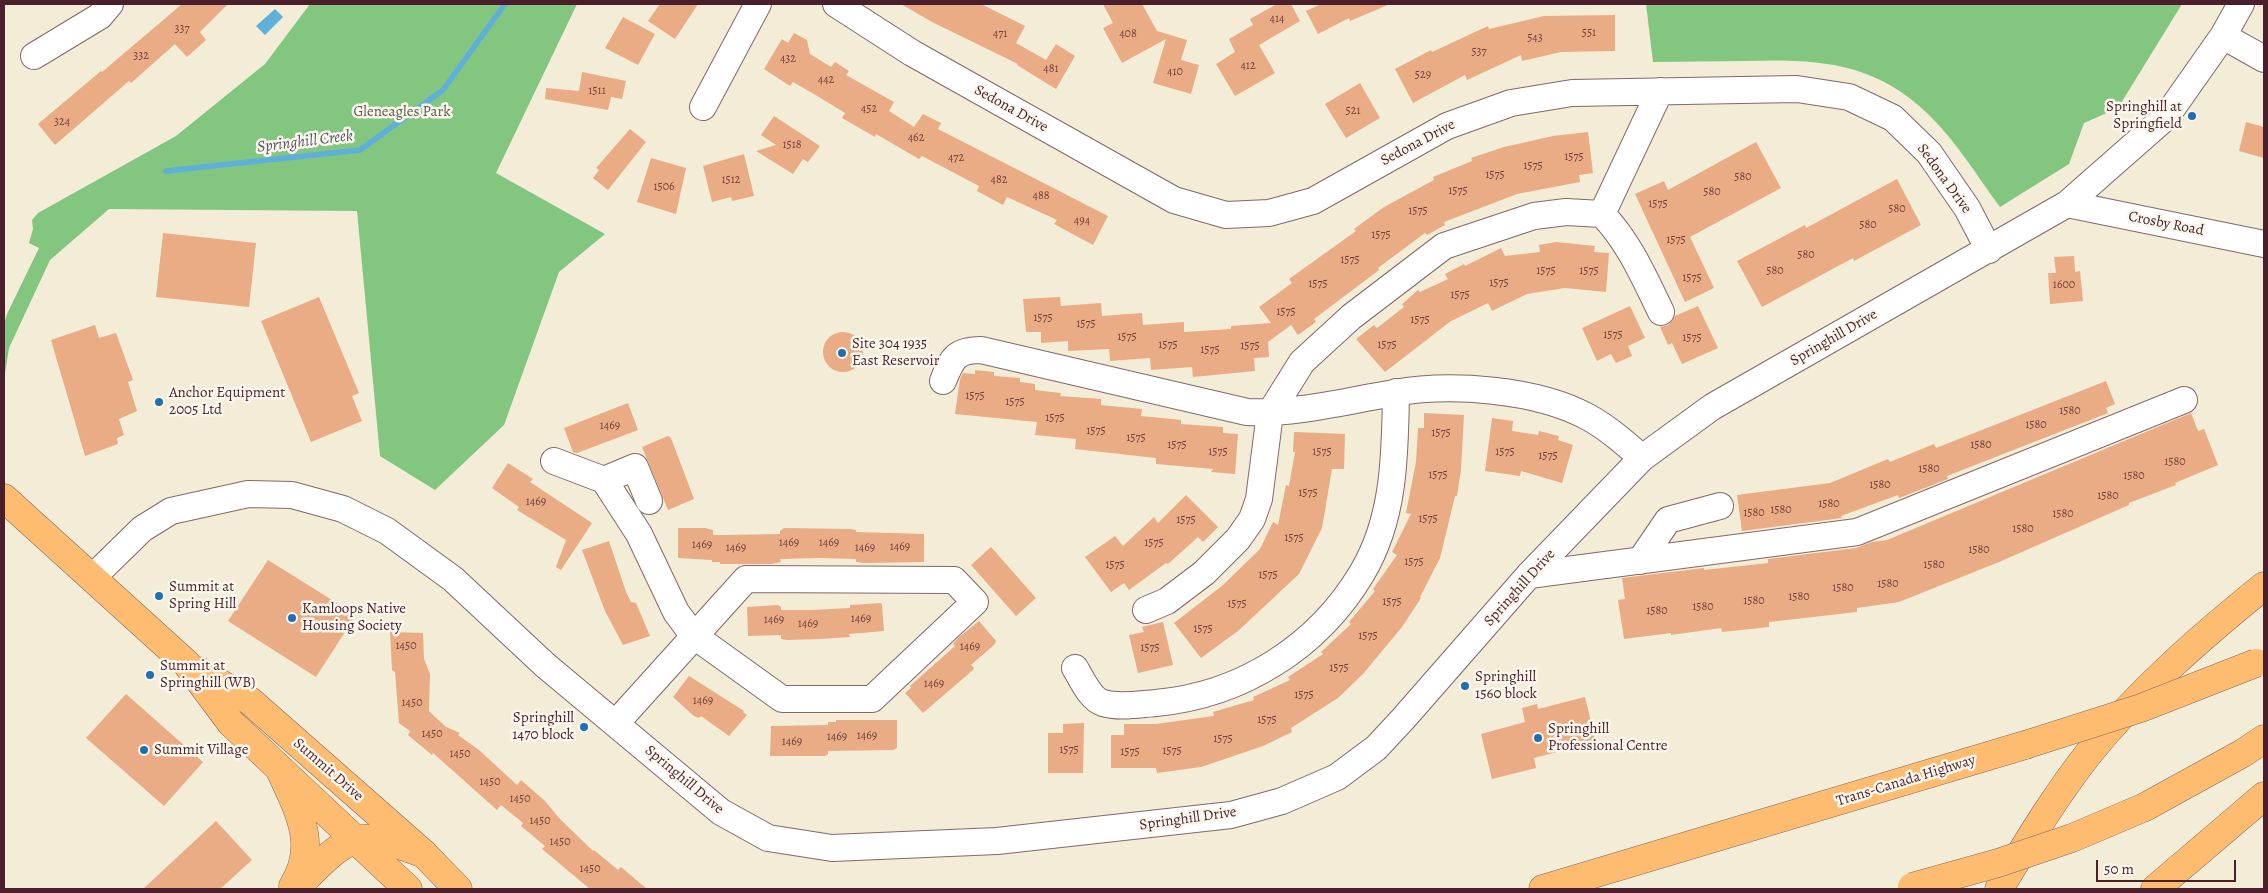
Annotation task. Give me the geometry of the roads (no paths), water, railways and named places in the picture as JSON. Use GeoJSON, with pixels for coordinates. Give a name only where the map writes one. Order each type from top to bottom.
{"type":"FeatureCollection","features":[{"type":"Feature","properties":{"kind":"main road","name":"Summit Drive"},"geometry":{"type":"LineString","coordinates":[[4,498],[188,664],[231,723],[408,889]]}},
{"type":"Feature","properties":{"kind":"main road"},"geometry":{"type":"LineString","coordinates":[[1999,889],[2039,824],[2094,747],[2149,686],[2205,634],[2264,586]]}},
{"type":"Feature","properties":{"kind":"main road","name":"Trans-Canada Highway"},"geometry":{"type":"LineString","coordinates":[[1543,889],[2025,745],[2141,708],[2260,661]]}},
{"type":"Feature","properties":{"kind":"main road","name":"Summit Drive"},"geometry":{"type":"LineString","coordinates":[[188,664],[250,701],[424,854],[458,889]]}},
{"type":"Feature","properties":{"kind":"main road"},"geometry":{"type":"LineString","coordinates":[[1907,888],[1998,864],[2072,838],[2145,807],[2243,753],[2264,739]]}},
{"type":"Feature","properties":{"kind":"main road"},"geometry":{"type":"LineString","coordinates":[[280,770],[299,811],[307,842],[305,860],[300,875],[291,889]]}},
{"type":"Feature","properties":{"kind":"main road"},"geometry":{"type":"LineString","coordinates":[[2155,889],[2264,796]]}},
{"type":"Feature","properties":{"kind":"main road"},"geometry":{"type":"LineString","coordinates":[[295,889],[334,852],[356,840],[389,841],[424,854]]}},
{"type":"Feature","properties":{"kind":"street"},"geometry":{"type":"LineString","coordinates":[[34,56],[100,16],[110,4]]}},
{"type":"Feature","properties":{"kind":"street"},"geometry":{"type":"LineString","coordinates":[[703,107],[758,4]]}},
{"type":"Feature","properties":{"kind":"street","name":"Sedona Drive"},"geometry":{"type":"LineString","coordinates":[[836,4],[912,54],[1174,200],[1226,214],[1269,213],[1313,201],[1448,126],[1511,103],[1572,92],[1797,89],[1849,97],[1893,118],[1928,153],[1966,208],[1989,250]]}},
{"type":"Feature","properties":{"kind":"street","name":"Springhill Drive"},"geometry":{"type":"LineString","coordinates":[[93,577],[142,529],[171,511],[248,494],[292,495],[343,508],[387,532],[453,578],[545,665],[616,722],[721,812],[768,838],[832,848],[997,841],[1231,815],[1282,801],[1337,777],[1376,748],[1404,719],[1529,576],[1642,458],[1712,407],[2067,204],[2166,117],[2223,36],[2241,4]]}},
{"type":"Feature","properties":{"kind":"street"},"geometry":{"type":"LineString","coordinates":[[2223,36],[2264,59]]}},
{"type":"Feature","properties":{"kind":"street"},"geometry":{"type":"LineString","coordinates":[[1602,214],[1660,91]]}},
{"type":"Feature","properties":{"kind":"street","name":"Crosby Road"},"geometry":{"type":"LineString","coordinates":[[2067,204],[2264,244]]}},
{"type":"Feature","properties":{"kind":"street"},"geometry":{"type":"LineString","coordinates":[[1146,610],[1168,601],[1204,572],[1238,539],[1252,519],[1259,498],[1263,476],[1270,412],[1302,362],[1351,318],[1444,246],[1534,216],[1566,212],[1602,214],[1614,226],[1634,257],[1661,312]]}},
{"type":"Feature","properties":{"kind":"street"},"geometry":{"type":"LineString","coordinates":[[943,381],[951,361],[959,354],[969,350],[981,350],[1247,412],[1270,412],[1331,406],[1396,392],[1443,388],[1497,391],[1546,401],[1587,416],[1617,436],[1642,458]]}},
{"type":"Feature","properties":{"kind":"street"},"geometry":{"type":"LineString","coordinates":[[1075,668],[1092,695],[1102,703],[1133,705],[1173,702],[1217,691],[1254,675],[1288,655],[1309,638],[1341,602],[1363,572],[1379,537],[1391,494],[1396,451],[1396,392]]}},
{"type":"Feature","properties":{"kind":"street"},"geometry":{"type":"LineString","coordinates":[[1529,576],[1857,532],[2184,400]]}},
{"type":"Feature","properties":{"kind":"street"},"geometry":{"type":"LineString","coordinates":[[554,461],[604,480],[639,534],[676,612],[693,635],[782,699],[872,698],[975,602],[954,580],[746,579],[693,635],[616,722]]}},
{"type":"Feature","properties":{"kind":"street"},"geometry":{"type":"LineString","coordinates":[[604,480],[635,467],[649,501]]}},
{"type":"Feature","properties":{"kind":"street"},"geometry":{"type":"LineString","coordinates":[[1640,561],[1668,520],[1720,506]]}},
{"type":"Feature","properties":{"kind":"water"},"geometry":{"type":"Polygon","coordinates":[[[275,9],[283,17],[265,35],[256,26],[275,9]]]}},
{"type":"Feature","properties":{"kind":"waterway","name":"Springhill Creek"},"geometry":{"type":"LineString","coordinates":[[166,171],[360,150],[443,90],[505,4]]}},
{"type":"Feature","properties":{"kind":"place","name":"Springhill at Springfield"},"geometry":{"type":"Point","coordinates":[2192,116]}},
{"type":"Feature","properties":{"kind":"place","name":"Site 304 1935 East Reservoir"},"geometry":{"type":"Point","coordinates":[842,353]}},
{"type":"Feature","properties":{"kind":"place","name":"Anchor Equipment 2005 Ltd"},"geometry":{"type":"Point","coordinates":[159,402]}},
{"type":"Feature","properties":{"kind":"place","name":"Summit at Spring Hill"},"geometry":{"type":"Point","coordinates":[159,596]}},
{"type":"Feature","properties":{"kind":"place","name":"Kamloops Native Housing Society"},"geometry":{"type":"Point","coordinates":[292,618]}},
{"type":"Feature","properties":{"kind":"place","name":"Summit at Springhill (WB)"},"geometry":{"type":"Point","coordinates":[150,675]}},
{"type":"Feature","properties":{"kind":"place","name":"Springhill 1560 block"},"geometry":{"type":"Point","coordinates":[1465,686]}},
{"type":"Feature","properties":{"kind":"place","name":"Springhill 1470 block"},"geometry":{"type":"Point","coordinates":[584,727]}},
{"type":"Feature","properties":{"kind":"place","name":"Springhill Professional Centre"},"geometry":{"type":"Point","coordinates":[1538,738]}},
{"type":"Feature","properties":{"kind":"place","name":"Summit Village"},"geometry":{"type":"Point","coordinates":[144,750]}},
{"type":"Feature","properties":{"kind":"park label","name":"Gleneagles Park"},"geometry":{"type":"Point","coordinates":[402,112]}}]}
